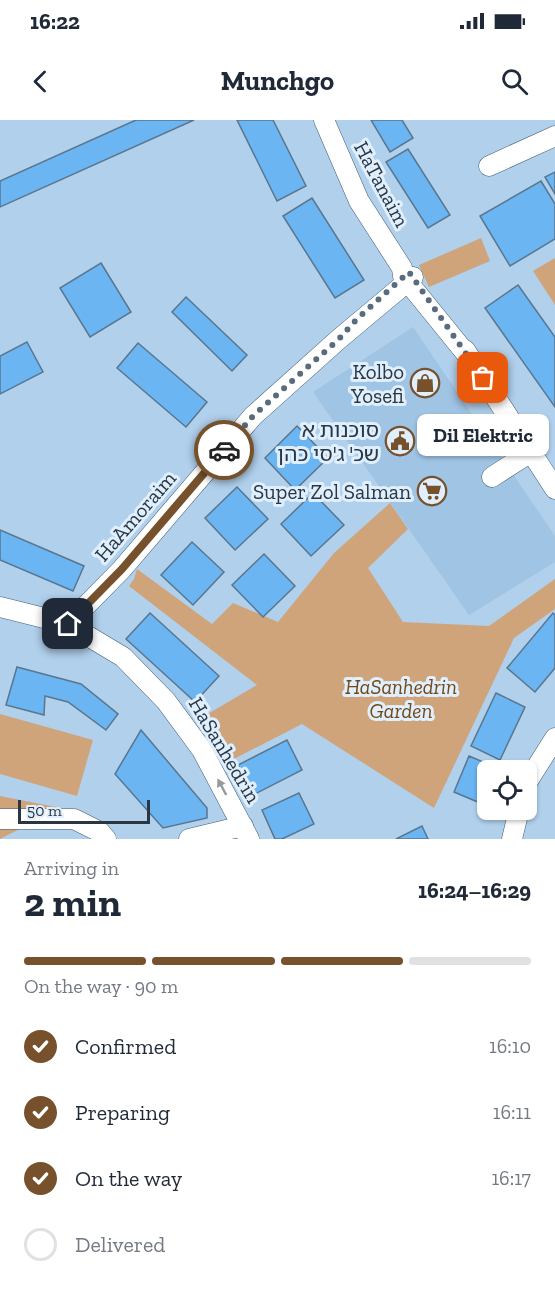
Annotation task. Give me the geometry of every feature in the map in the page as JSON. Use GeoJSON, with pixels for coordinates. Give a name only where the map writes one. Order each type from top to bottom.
{"type":"FeatureCollection","features":[{"type":"Feature","properties":{"kind":"street","name":"HaTanaim"},"geometry":{"type":"LineString","coordinates":[[324,120],[359,201],[407,275],[472,361],[555,489]]}},
{"type":"Feature","properties":{"kind":"street"},"geometry":{"type":"LineString","coordinates":[[489,166],[555,136]]}},
{"type":"Feature","properties":{"kind":"street","name":"HaAmoraim"},"geometry":{"type":"LineString","coordinates":[[68,624],[122,569],[253,416],[407,275]]}},
{"type":"Feature","properties":{"kind":"street"},"geometry":{"type":"LineString","coordinates":[[492,477],[531,452]]}},
{"type":"Feature","properties":{"kind":"street","name":"HaSanhedrin"},"geometry":{"type":"LineString","coordinates":[[0,607],[68,624],[123,657],[166,701],[202,750],[246,832]]}},
{"type":"Feature","properties":{"kind":"street"},"geometry":{"type":"LineString","coordinates":[[537,767],[555,738]]}},
{"type":"Feature","properties":{"kind":"street"},"geometry":{"type":"LineString","coordinates":[[0,819],[74,819],[100,832],[106,839]]}},
{"type":"Feature","properties":{"kind":"street"},"geometry":{"type":"LineString","coordinates":[[512,839],[517,820]]}},
{"type":"Feature","properties":{"kind":"street"},"geometry":{"type":"LineString","coordinates":[[189,839],[246,832]]}},
{"type":"Feature","properties":{"kind":"shaded area"},"geometry":{"type":"Polygon","coordinates":[[[413,327],[555,536],[555,562],[469,615],[313,392],[413,327]]]}},
{"type":"Feature","properties":{"kind":"green space"},"geometry":{"type":"Polygon","coordinates":[[[481,238],[490,261],[429,287],[419,265],[481,238]]]}},
{"type":"Feature","properties":{"kind":"green space"},"geometry":{"type":"Polygon","coordinates":[[[555,258],[555,305],[533,271],[555,258]]]}},
{"type":"Feature","properties":{"kind":"green space","name":"HaSanhedrin Garden"},"geometry":{"type":"Polygon","coordinates":[[[390,503],[408,529],[368,568],[403,622],[489,626],[555,579],[555,609],[514,638],[434,808],[302,724],[226,763],[201,718],[257,685],[129,586],[137,569],[212,624],[233,603],[278,622],[334,553],[390,503]]]}},
{"type":"Feature","properties":{"kind":"green space"},"geometry":{"type":"Polygon","coordinates":[[[0,714],[93,740],[77,796],[0,774],[0,714]]]}},
{"type":"Feature","properties":{"kind":"green space"},"geometry":{"type":"Polygon","coordinates":[[[0,796],[61,808],[0,839],[0,796]]]}},
{"type":"Feature","properties":{"kind":"building"},"geometry":{"type":"Polygon","coordinates":[[[136,120],[194,120],[0,207],[0,181],[136,120]]]}},
{"type":"Feature","properties":{"kind":"building"},"geometry":{"type":"Polygon","coordinates":[[[237,120],[273,120],[306,186],[277,201],[237,120]]]}},
{"type":"Feature","properties":{"kind":"building"},"geometry":{"type":"Polygon","coordinates":[[[371,120],[402,120],[413,138],[390,152],[371,120]]]}},
{"type":"Feature","properties":{"kind":"building"},"geometry":{"type":"Polygon","coordinates":[[[408,149],[450,215],[428,228],[386,162],[408,149]]]}},
{"type":"Feature","properties":{"kind":"building"},"geometry":{"type":"Polygon","coordinates":[[[555,172],[555,194],[545,177],[555,172]]]}},
{"type":"Feature","properties":{"kind":"building"},"geometry":{"type":"Polygon","coordinates":[[[541,181],[555,204],[555,239],[510,266],[480,216],[541,181]]]}},
{"type":"Feature","properties":{"kind":"building"},"geometry":{"type":"Polygon","coordinates":[[[312,198],[364,280],[335,298],[283,216],[312,198]]]}},
{"type":"Feature","properties":{"kind":"building"},"geometry":{"type":"Polygon","coordinates":[[[101,263],[131,312],[90,337],[60,288],[101,263]]]}},
{"type":"Feature","properties":{"kind":"building"},"geometry":{"type":"Polygon","coordinates":[[[518,285],[555,337],[555,407],[485,308],[518,285]]]}},
{"type":"Feature","properties":{"kind":"building"},"geometry":{"type":"Polygon","coordinates":[[[186,297],[247,355],[232,371],[172,312],[186,297]]]}},
{"type":"Feature","properties":{"kind":"building"},"geometry":{"type":"Polygon","coordinates":[[[27,342],[43,372],[0,394],[0,356],[27,342]]]}},
{"type":"Feature","properties":{"kind":"building"},"geometry":{"type":"Polygon","coordinates":[[[138,343],[207,402],[186,427],[117,368],[138,343]]]}},
{"type":"Feature","properties":{"kind":"building"},"geometry":{"type":"Polygon","coordinates":[[[297,426],[328,458],[295,490],[265,458],[297,426]]]}},
{"type":"Feature","properties":{"kind":"building"},"geometry":{"type":"Polygon","coordinates":[[[237,487],[268,519],[235,550],[205,518],[237,487]]]}},
{"type":"Feature","properties":{"kind":"building"},"geometry":{"type":"Polygon","coordinates":[[[313,493],[344,525],[311,556],[281,524],[313,493]]]}},
{"type":"Feature","properties":{"kind":"building"},"geometry":{"type":"Polygon","coordinates":[[[0,530],[84,566],[73,591],[0,560],[0,530]]]}},
{"type":"Feature","properties":{"kind":"building"},"geometry":{"type":"Polygon","coordinates":[[[192,542],[224,572],[193,605],[161,575],[192,542]]]}},
{"type":"Feature","properties":{"kind":"building"},"geometry":{"type":"Polygon","coordinates":[[[264,554],[295,586],[263,617],[232,585],[264,554]]]}},
{"type":"Feature","properties":{"kind":"building"},"geometry":{"type":"Polygon","coordinates":[[[150,613],[219,676],[195,702],[126,639],[150,613]]]}},
{"type":"Feature","properties":{"kind":"building"},"geometry":{"type":"Polygon","coordinates":[[[553,613],[555,615],[555,668],[535,692],[507,668],[553,613]]]}},
{"type":"Feature","properties":{"kind":"building"},"geometry":{"type":"Polygon","coordinates":[[[17,667],[81,684],[118,714],[106,730],[68,702],[45,696],[44,715],[6,705],[17,667]]]}},
{"type":"Feature","properties":{"kind":"building"},"geometry":{"type":"Polygon","coordinates":[[[496,693],[525,707],[500,760],[471,746],[496,693]]]}},
{"type":"Feature","properties":{"kind":"building"},"geometry":{"type":"Polygon","coordinates":[[[141,730],[207,808],[207,818],[163,828],[115,774],[141,730]]]}},
{"type":"Feature","properties":{"kind":"building"},"geometry":{"type":"Polygon","coordinates":[[[287,740],[302,770],[253,795],[238,765],[287,740]]]}},
{"type":"Feature","properties":{"kind":"building"},"geometry":{"type":"Polygon","coordinates":[[[469,756],[478,760],[477,802],[454,792],[469,756]]]}},
{"type":"Feature","properties":{"kind":"building"},"geometry":{"type":"Polygon","coordinates":[[[299,793],[314,824],[282,839],[275,839],[262,810],[299,793]]]}},
{"type":"Feature","properties":{"kind":"building"},"geometry":{"type":"Polygon","coordinates":[[[422,826],[428,839],[396,839],[422,826]]]}},
{"type":"Feature","properties":{"kind":"way so far"},"geometry":{"type":"LineString","coordinates":[[224,450],[253,416],[409,272],[483,378]]}},
{"type":"Feature","properties":{"kind":"place","name":"Dil Elektric"},"geometry":{"type":"Point","coordinates":[483,378]}},
{"type":"Feature","properties":{"kind":"place","name":"Kolbo Yosefi"},"geometry":{"type":"Point","coordinates":[425,383]}},
{"type":"Feature","properties":{"kind":"place","name":"סוכנות א שכ' ג'סי כהן"},"geometry":{"type":"Point","coordinates":[400,441]}},
{"type":"Feature","properties":{"kind":"place","name":"Super Zol Salman"},"geometry":{"type":"Point","coordinates":[432,491]}},
{"type":"Feature","properties":{"kind":"route"},"geometry":{"type":"LineString","coordinates":[[68,624],[122,569],[224,450]]}}]}
